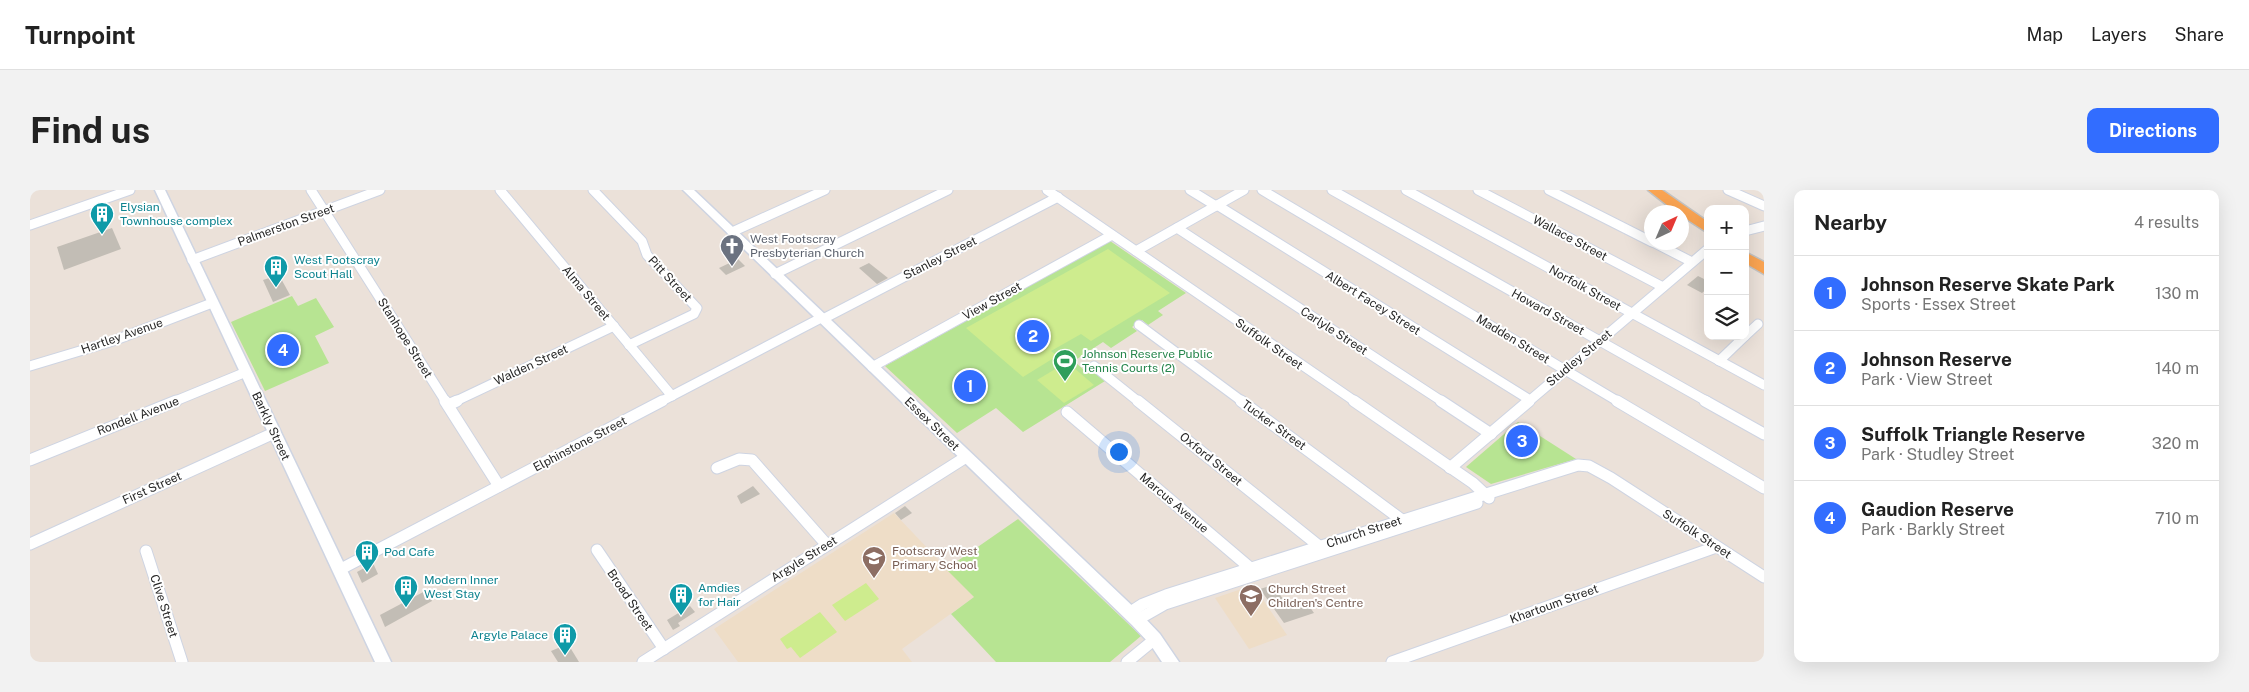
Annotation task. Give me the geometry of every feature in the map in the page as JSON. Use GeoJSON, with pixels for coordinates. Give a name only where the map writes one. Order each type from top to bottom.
{"type":"FeatureCollection","features":[{"type":"Feature","properties":{"kind":"highway"},"geometry":{"type":"LineString","coordinates":[[1654,190],[1704,226]]}},
{"type":"Feature","properties":{"kind":"highway"},"geometry":{"type":"LineString","coordinates":[[1749,259],[1764,269]]}},
{"type":"Feature","properties":{"kind":"street"},"geometry":{"type":"LineString","coordinates":[[30,225],[130,190]]}},
{"type":"Feature","properties":{"kind":"street","name":"Barkly Street"},"geometry":{"type":"LineString","coordinates":[[160,190],[383,662]]}},
{"type":"Feature","properties":{"kind":"street","name":"Stanhope Street"},"geometry":{"type":"LineString","coordinates":[[311,190],[499,486]]}},
{"type":"Feature","properties":{"kind":"street","name":"Palmerston Street"},"geometry":{"type":"LineString","coordinates":[[192,260],[380,190]]}},
{"type":"Feature","properties":{"kind":"street","name":"Alma Street"},"geometry":{"type":"LineString","coordinates":[[500,190],[672,396]]}},
{"type":"Feature","properties":{"kind":"street","name":"Pitt Street"},"geometry":{"type":"LineString","coordinates":[[594,190],[642,241],[647,255],[697,308],[694,314],[629,345]]}},
{"type":"Feature","properties":{"kind":"street"},"geometry":{"type":"LineString","coordinates":[[732,232],[825,190]]}},
{"type":"Feature","properties":{"kind":"street"},"geometry":{"type":"LineString","coordinates":[[775,274],[948,190]]}},
{"type":"Feature","properties":{"kind":"street","name":"Suffolk Street"},"geometry":{"type":"LineString","coordinates":[[1047,190],[1488,496]]}},
{"type":"Feature","properties":{"kind":"street","name":"Albert Facey Street"},"geometry":{"type":"LineString","coordinates":[[1190,190],[1530,400]]}},
{"type":"Feature","properties":{"kind":"street"},"geometry":{"type":"LineString","coordinates":[[1136,251],[1244,190]]}},
{"type":"Feature","properties":{"kind":"street","name":"Madden Street"},"geometry":{"type":"LineString","coordinates":[[1262,190],[1764,488]]}},
{"type":"Feature","properties":{"kind":"street","name":"Howard Street"},"geometry":{"type":"LineString","coordinates":[[1332,190],[1764,434]]}},
{"type":"Feature","properties":{"kind":"street","name":"Norfolk Street"},"geometry":{"type":"LineString","coordinates":[[1406,190],[1764,385]]}},
{"type":"Feature","properties":{"kind":"street","name":"Wallace Street"},"geometry":{"type":"LineString","coordinates":[[1478,190],[1663,287]]}},
{"type":"Feature","properties":{"kind":"street"},"geometry":{"type":"LineString","coordinates":[[1549,190],[1644,238]]}},
{"type":"Feature","properties":{"kind":"street"},"geometry":{"type":"LineString","coordinates":[[1728,190],[1764,206]]}},
{"type":"Feature","properties":{"kind":"street","name":"Essex Street"},"geometry":{"type":"LineString","coordinates":[[693,191],[775,274],[1133,616],[1155,639],[1171,662]]}},
{"type":"Feature","properties":{"kind":"street","name":"Stanley Street"},"geometry":{"type":"LineString","coordinates":[[822,318],[1058,197]]}},
{"type":"Feature","properties":{"kind":"street"},"geometry":{"type":"LineString","coordinates":[[1749,230],[1764,226]]}},
{"type":"Feature","properties":{"kind":"street","name":"Carlyle Street"},"geometry":{"type":"LineString","coordinates":[[1177,228],[1490,434]]}},
{"type":"Feature","properties":{"kind":"street","name":"View Street"},"geometry":{"type":"LineString","coordinates":[[872,367],[1112,235]]}},
{"type":"Feature","properties":{"kind":"street"},"geometry":{"type":"LineString","coordinates":[[1668,250],[1692,262]]}},
{"type":"Feature","properties":{"kind":"street","name":"Studley Street"},"geometry":{"type":"LineString","coordinates":[[1450,468],[1707,250]]}},
{"type":"Feature","properties":{"kind":"street","name":"Hartley Avenue"},"geometry":{"type":"LineString","coordinates":[[30,366],[113,341],[212,303]]}},
{"type":"Feature","properties":{"kind":"street","name":"Elphinstone Street"},"geometry":{"type":"LineString","coordinates":[[339,570],[822,318]]}},
{"type":"Feature","properties":{"kind":"street"},"geometry":{"type":"LineString","coordinates":[[1749,332],[1758,324]]}},
{"type":"Feature","properties":{"kind":"street","name":"Tucker Street"},"geometry":{"type":"LineString","coordinates":[[1139,325],[1406,522]]}},
{"type":"Feature","properties":{"kind":"street","name":"Walden Street"},"geometry":{"type":"LineString","coordinates":[[448,405],[614,326]]}},
{"type":"Feature","properties":{"kind":"street"},"geometry":{"type":"LineString","coordinates":[[1719,361],[1741,340]]}},
{"type":"Feature","properties":{"kind":"street","name":"Oxford Street"},"geometry":{"type":"LineString","coordinates":[[1094,366],[1323,549]]}},
{"type":"Feature","properties":{"kind":"street","name":"Rondell Avenue"},"geometry":{"type":"LineString","coordinates":[[30,460],[108,427],[158,410],[246,372]]}},
{"type":"Feature","properties":{"kind":"street","name":"Marcus Avenue"},"geometry":{"type":"LineString","coordinates":[[1067,412],[1255,571]]}},
{"type":"Feature","properties":{"kind":"street","name":"First Street"},"geometry":{"type":"LineString","coordinates":[[30,544],[274,433]]}},
{"type":"Feature","properties":{"kind":"street","name":"Argyle Street"},"geometry":{"type":"LineString","coordinates":[[643,662],[966,457]]}},
{"type":"Feature","properties":{"kind":"street"},"geometry":{"type":"LineString","coordinates":[[717,468],[730,461],[746,458],[752,460],[827,545]]}},
{"type":"Feature","properties":{"kind":"street","name":"Church Street"},"geometry":{"type":"LineString","coordinates":[[1133,616],[1255,571],[1488,496],[1581,470],[1599,472]]}},
{"type":"Feature","properties":{"kind":"street","name":"Suffolk Street"},"geometry":{"type":"LineString","coordinates":[[1599,472],[1764,577]]}},
{"type":"Feature","properties":{"kind":"street","name":"Khartoum Street"},"geometry":{"type":"LineString","coordinates":[[1392,662],[1716,547]]}},
{"type":"Feature","properties":{"kind":"street","name":"Broad Street"},"geometry":{"type":"LineString","coordinates":[[597,550],[664,649]]}},
{"type":"Feature","properties":{"kind":"street","name":"Clive Street"},"geometry":{"type":"LineString","coordinates":[[146,551],[182,662]]}},
{"type":"Feature","properties":{"kind":"street"},"geometry":{"type":"LineString","coordinates":[[1127,662],[1155,639]]}},
{"type":"Feature","properties":{"kind":"shaded area","name":"Footscray West Primary School"},"geometry":{"type":"Polygon","coordinates":[[[894,513],[974,597],[902,649],[912,662],[738,662],[714,629],[894,513]]]}},
{"type":"Feature","properties":{"kind":"shaded area","name":"Church Street Children's Centre"},"geometry":{"type":"Polygon","coordinates":[[[1253,585],[1287,635],[1249,649],[1215,598],[1253,585]]]}},
{"type":"Feature","properties":{"kind":"green space"},"geometry":{"type":"Polygon","coordinates":[[[1110,241],[1186,293],[1158,311],[1163,315],[1148,325],[1142,320],[1132,327],[1137,331],[1111,348],[1103,342],[1074,361],[1085,371],[1090,368],[1105,381],[1023,432],[996,408],[957,433],[885,366],[1110,241]]]}},
{"type":"Feature","properties":{"kind":"green space"},"geometry":{"type":"Polygon","coordinates":[[[1108,249],[1170,293],[1091,341],[1081,334],[1051,351],[1057,356],[1023,377],[966,328],[1108,249]]]}},
{"type":"Feature","properties":{"kind":"green space"},"geometry":{"type":"Polygon","coordinates":[[[292,296],[298,306],[316,298],[334,327],[315,336],[329,363],[265,391],[231,322],[292,296]]]}},
{"type":"Feature","properties":{"kind":"green space","name":"Johnson Reserve Public Tennis Courts (2)"},"geometry":{"type":"Polygon","coordinates":[[[1067,362],[1094,385],[1064,403],[1037,380],[1067,362]]]}},
{"type":"Feature","properties":{"kind":"green space"},"geometry":{"type":"Polygon","coordinates":[[[1518,422],[1576,459],[1491,484],[1466,467],[1518,422]]]}},
{"type":"Feature","properties":{"kind":"green space"},"geometry":{"type":"Polygon","coordinates":[[[1018,519],[1141,636],[1110,662],[996,662],[951,614],[974,597],[946,569],[1018,519]]]}},
{"type":"Feature","properties":{"kind":"green space"},"geometry":{"type":"Polygon","coordinates":[[[866,583],[879,599],[845,621],[832,605],[866,583]]]}},
{"type":"Feature","properties":{"kind":"green space"},"geometry":{"type":"Polygon","coordinates":[[[820,612],[837,632],[800,658],[791,647],[787,649],[780,639],[820,612]]]}},
{"type":"Feature","properties":{"kind":"building"},"geometry":{"type":"Polygon","coordinates":[[[112,228],[121,249],[64,270],[57,247],[112,228]]]}},
{"type":"Feature","properties":{"kind":"building","name":"West Footscray Presbyterian Church"},"geometry":{"type":"Polygon","coordinates":[[[738,259],[745,266],[726,275],[719,268],[738,259]]]}},
{"type":"Feature","properties":{"kind":"building"},"geometry":{"type":"Polygon","coordinates":[[[869,263],[888,278],[877,284],[859,268],[869,263]]]}},
{"type":"Feature","properties":{"kind":"building","name":"West Footscray Scout Hall"},"geometry":{"type":"Polygon","coordinates":[[[279,275],[290,295],[273,302],[263,280],[279,275]]]}},
{"type":"Feature","properties":{"kind":"building"},"geometry":{"type":"Polygon","coordinates":[[[1698,276],[1704,279],[1704,291],[1702,293],[1687,285],[1698,276]]]}},
{"type":"Feature","properties":{"kind":"building"},"geometry":{"type":"Polygon","coordinates":[[[753,486],[760,494],[741,504],[737,496],[753,486]]]}},
{"type":"Feature","properties":{"kind":"building"},"geometry":{"type":"Polygon","coordinates":[[[905,506],[912,513],[901,520],[895,513],[905,506]]]}},
{"type":"Feature","properties":{"kind":"building","name":"Pod Cafe"},"geometry":{"type":"Polygon","coordinates":[[[373,563],[378,574],[362,583],[357,572],[373,563]]]}},
{"type":"Feature","properties":{"kind":"building"},"geometry":{"type":"Polygon","coordinates":[[[1273,585],[1288,606],[1305,600],[1314,613],[1284,623],[1260,589],[1273,585]]]}},
{"type":"Feature","properties":{"kind":"building","name":"Modern Inner West Stay"},"geometry":{"type":"Polygon","coordinates":[[[427,590],[432,601],[385,627],[380,615],[427,590]]]}},
{"type":"Feature","properties":{"kind":"building","name":"Amdies for Hair"},"geometry":{"type":"Polygon","coordinates":[[[690,606],[695,612],[678,623],[680,626],[673,630],[667,620],[690,606]]]}},
{"type":"Feature","properties":{"kind":"building","name":"Argyle Palace"},"geometry":{"type":"Polygon","coordinates":[[[568,644],[579,662],[558,662],[551,651],[568,644]]]}},
{"type":"Feature","properties":{"kind":"place","name":"Elysian Townhouse complex"},"geometry":{"type":"Point","coordinates":[102,235]}},
{"type":"Feature","properties":{"kind":"place","name":"West Footscray Presbyterian Church"},"geometry":{"type":"Point","coordinates":[732,267]}},
{"type":"Feature","properties":{"kind":"place","name":"West Footscray Scout Hall"},"geometry":{"type":"Point","coordinates":[276,288]}},
{"type":"Feature","properties":{"kind":"place","name":"Johnson Reserve"},"geometry":{"type":"Point","coordinates":[1033,336]}},
{"type":"Feature","properties":{"kind":"place","name":"Gaudion Reserve"},"geometry":{"type":"Point","coordinates":[283,350]}},
{"type":"Feature","properties":{"kind":"place","name":"Johnson Reserve Public Tennis Courts (2)"},"geometry":{"type":"Point","coordinates":[1065,382]}},
{"type":"Feature","properties":{"kind":"place","name":"Johnson Reserve Skate Park"},"geometry":{"type":"Point","coordinates":[970,386]}},
{"type":"Feature","properties":{"kind":"place","name":"Suffolk Triangle Reserve"},"geometry":{"type":"Point","coordinates":[1522,441]}},
{"type":"Feature","properties":{"kind":"place","name":"Pod Cafe"},"geometry":{"type":"Point","coordinates":[367,573]}},
{"type":"Feature","properties":{"kind":"place","name":"Footscray West Primary School"},"geometry":{"type":"Point","coordinates":[874,579]}},
{"type":"Feature","properties":{"kind":"place","name":"Modern Inner West Stay"},"geometry":{"type":"Point","coordinates":[406,608]}},
{"type":"Feature","properties":{"kind":"place","name":"Amdies for Hair"},"geometry":{"type":"Point","coordinates":[681,616]}},
{"type":"Feature","properties":{"kind":"place","name":"Church Street Children's Centre"},"geometry":{"type":"Point","coordinates":[1251,617]}},
{"type":"Feature","properties":{"kind":"place","name":"Argyle Palace"},"geometry":{"type":"Point","coordinates":[565,656]}}]}
